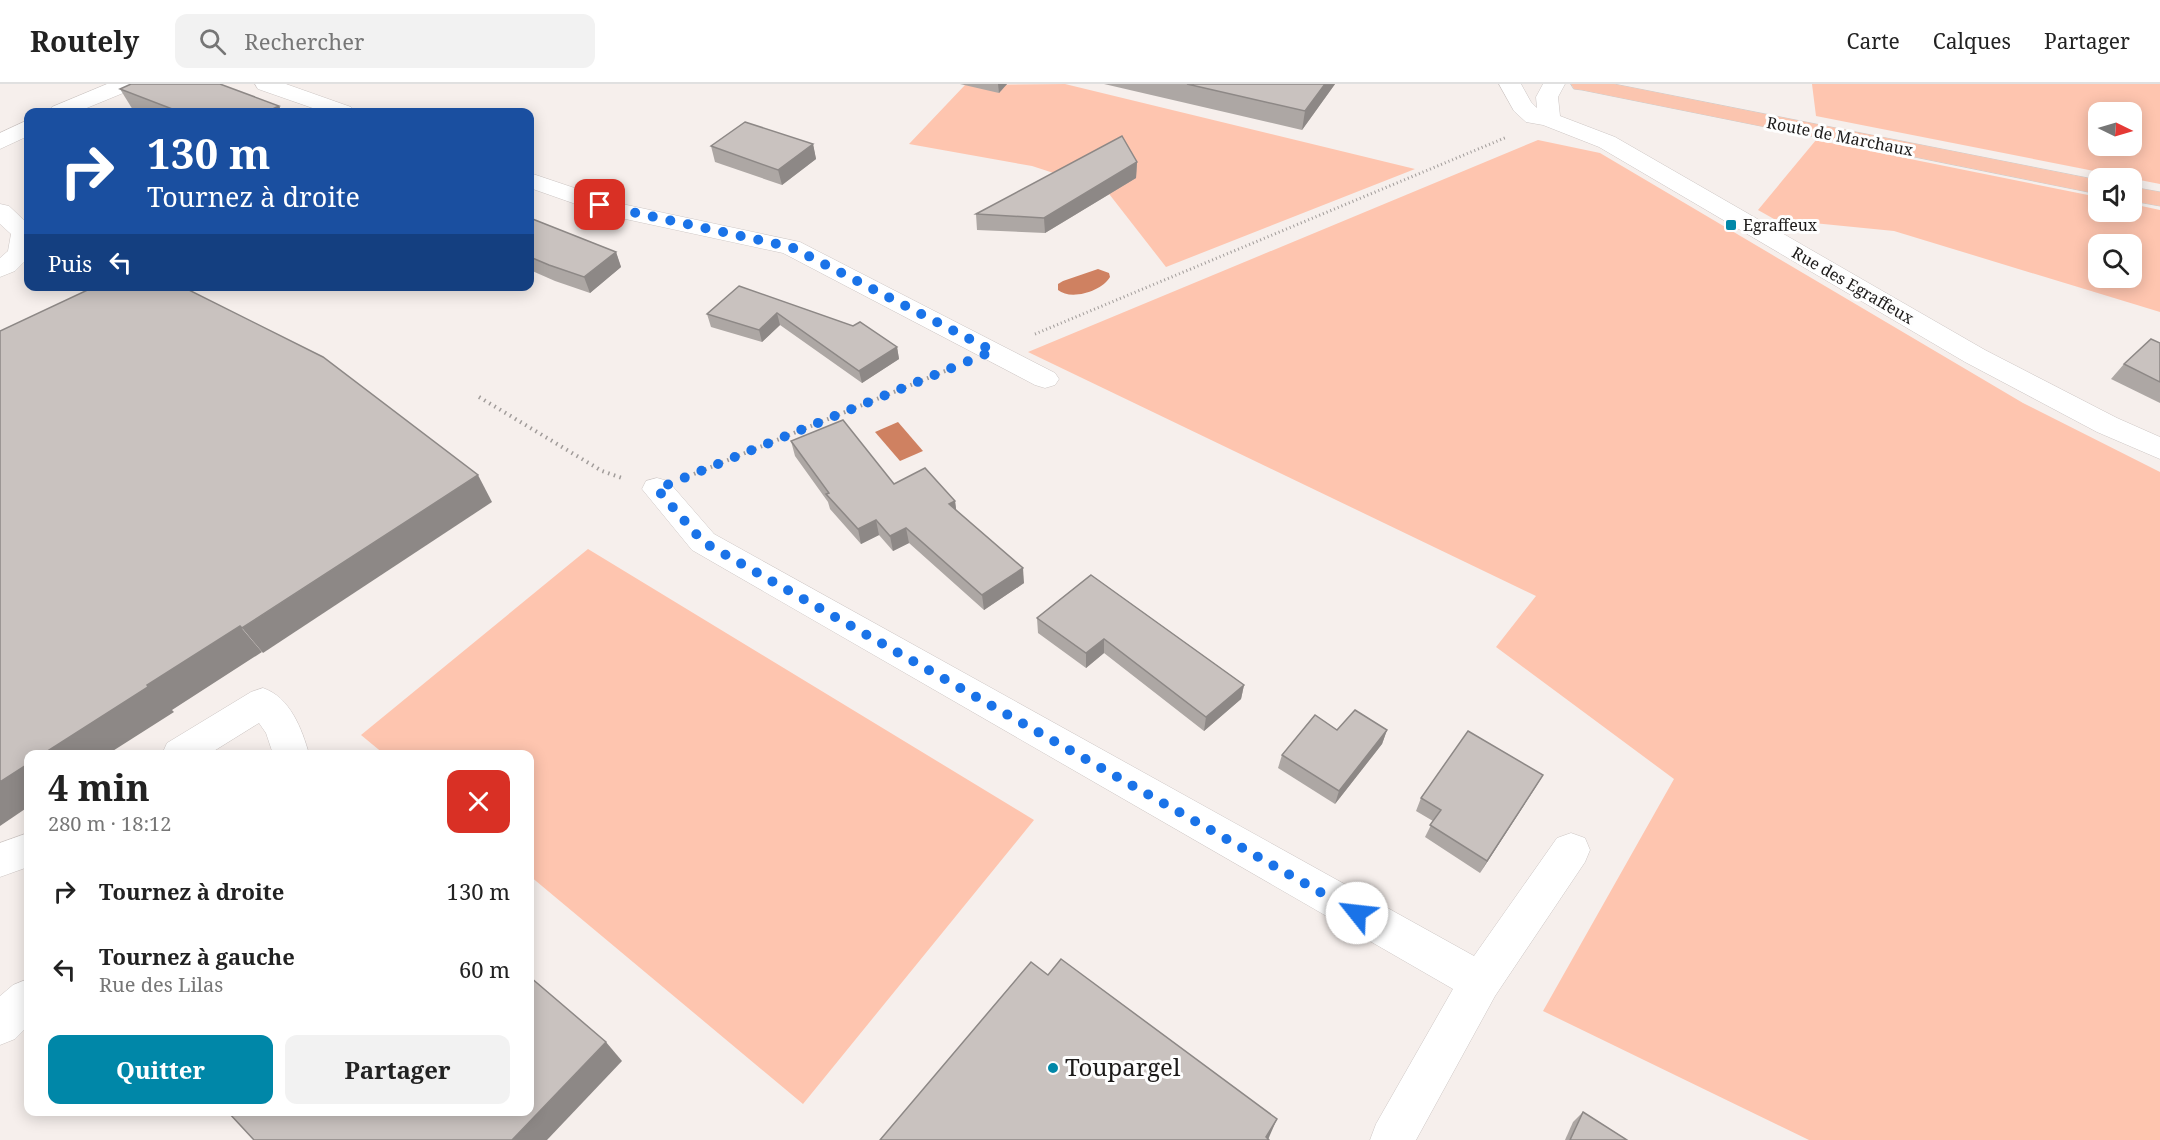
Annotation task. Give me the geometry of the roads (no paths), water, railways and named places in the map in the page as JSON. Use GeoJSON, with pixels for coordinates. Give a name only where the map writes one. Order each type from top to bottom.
{"type":"FeatureCollection","features":[{"type":"Feature","properties":{"kind":"main road","name":"Route de Marchaux"},"geometry":{"type":"LineString","coordinates":[[1582,84],[2088,185]]}},
{"type":"Feature","properties":{"kind":"main road"},"geometry":{"type":"LineString","coordinates":[[2142,196],[2160,199]]}},
{"type":"Feature","properties":{"kind":"street"},"geometry":{"type":"LineString","coordinates":[[69,108],[125,84]]}},
{"type":"Feature","properties":{"kind":"street"},"geometry":{"type":"LineString","coordinates":[[266,84],[332,108]]}},
{"type":"Feature","properties":{"kind":"street","name":"Rue des Egraffeux"},"geometry":{"type":"LineString","coordinates":[[1510,84],[1522,106],[1534,117],[1549,120],[1607,142],[1975,356],[2160,449]]}},
{"type":"Feature","properties":{"kind":"street"},"geometry":{"type":"LineString","coordinates":[[1549,120],[1547,97],[1554,84]]}},
{"type":"Feature","properties":{"kind":"street"},"geometry":{"type":"LineString","coordinates":[[0,142],[24,129]]}},
{"type":"Feature","properties":{"kind":"street"},"geometry":{"type":"LineString","coordinates":[[534,181],[616,210],[791,247],[1045,379]]}},
{"type":"Feature","properties":{"kind":"street"},"geometry":{"type":"LineString","coordinates":[[0,211],[23,232],[23,249],[13,262],[0,270]]}},
{"type":"Feature","properties":{"kind":"street"},"geometry":{"type":"LineString","coordinates":[[657,489],[703,542],[1480,982]]}},
{"type":"Feature","properties":{"kind":"street"},"geometry":{"type":"LineString","coordinates":[[186,750],[263,702],[282,728],[290,750]]}},
{"type":"Feature","properties":{"kind":"street"},"geometry":{"type":"LineString","coordinates":[[1392,1140],[1480,982],[1571,850]]}},
{"type":"Feature","properties":{"kind":"street"},"geometry":{"type":"LineString","coordinates":[[0,860],[24,851]]}},
{"type":"Feature","properties":{"kind":"street"},"geometry":{"type":"LineString","coordinates":[[0,1024],[24,1003]]}},
{"type":"Feature","properties":{"kind":"place","name":"Egraffeux"},"geometry":{"type":"Point","coordinates":[1731,225]}},
{"type":"Feature","properties":{"kind":"place","name":"Toupargel"},"geometry":{"type":"Point","coordinates":[1053,1068]}}]}
